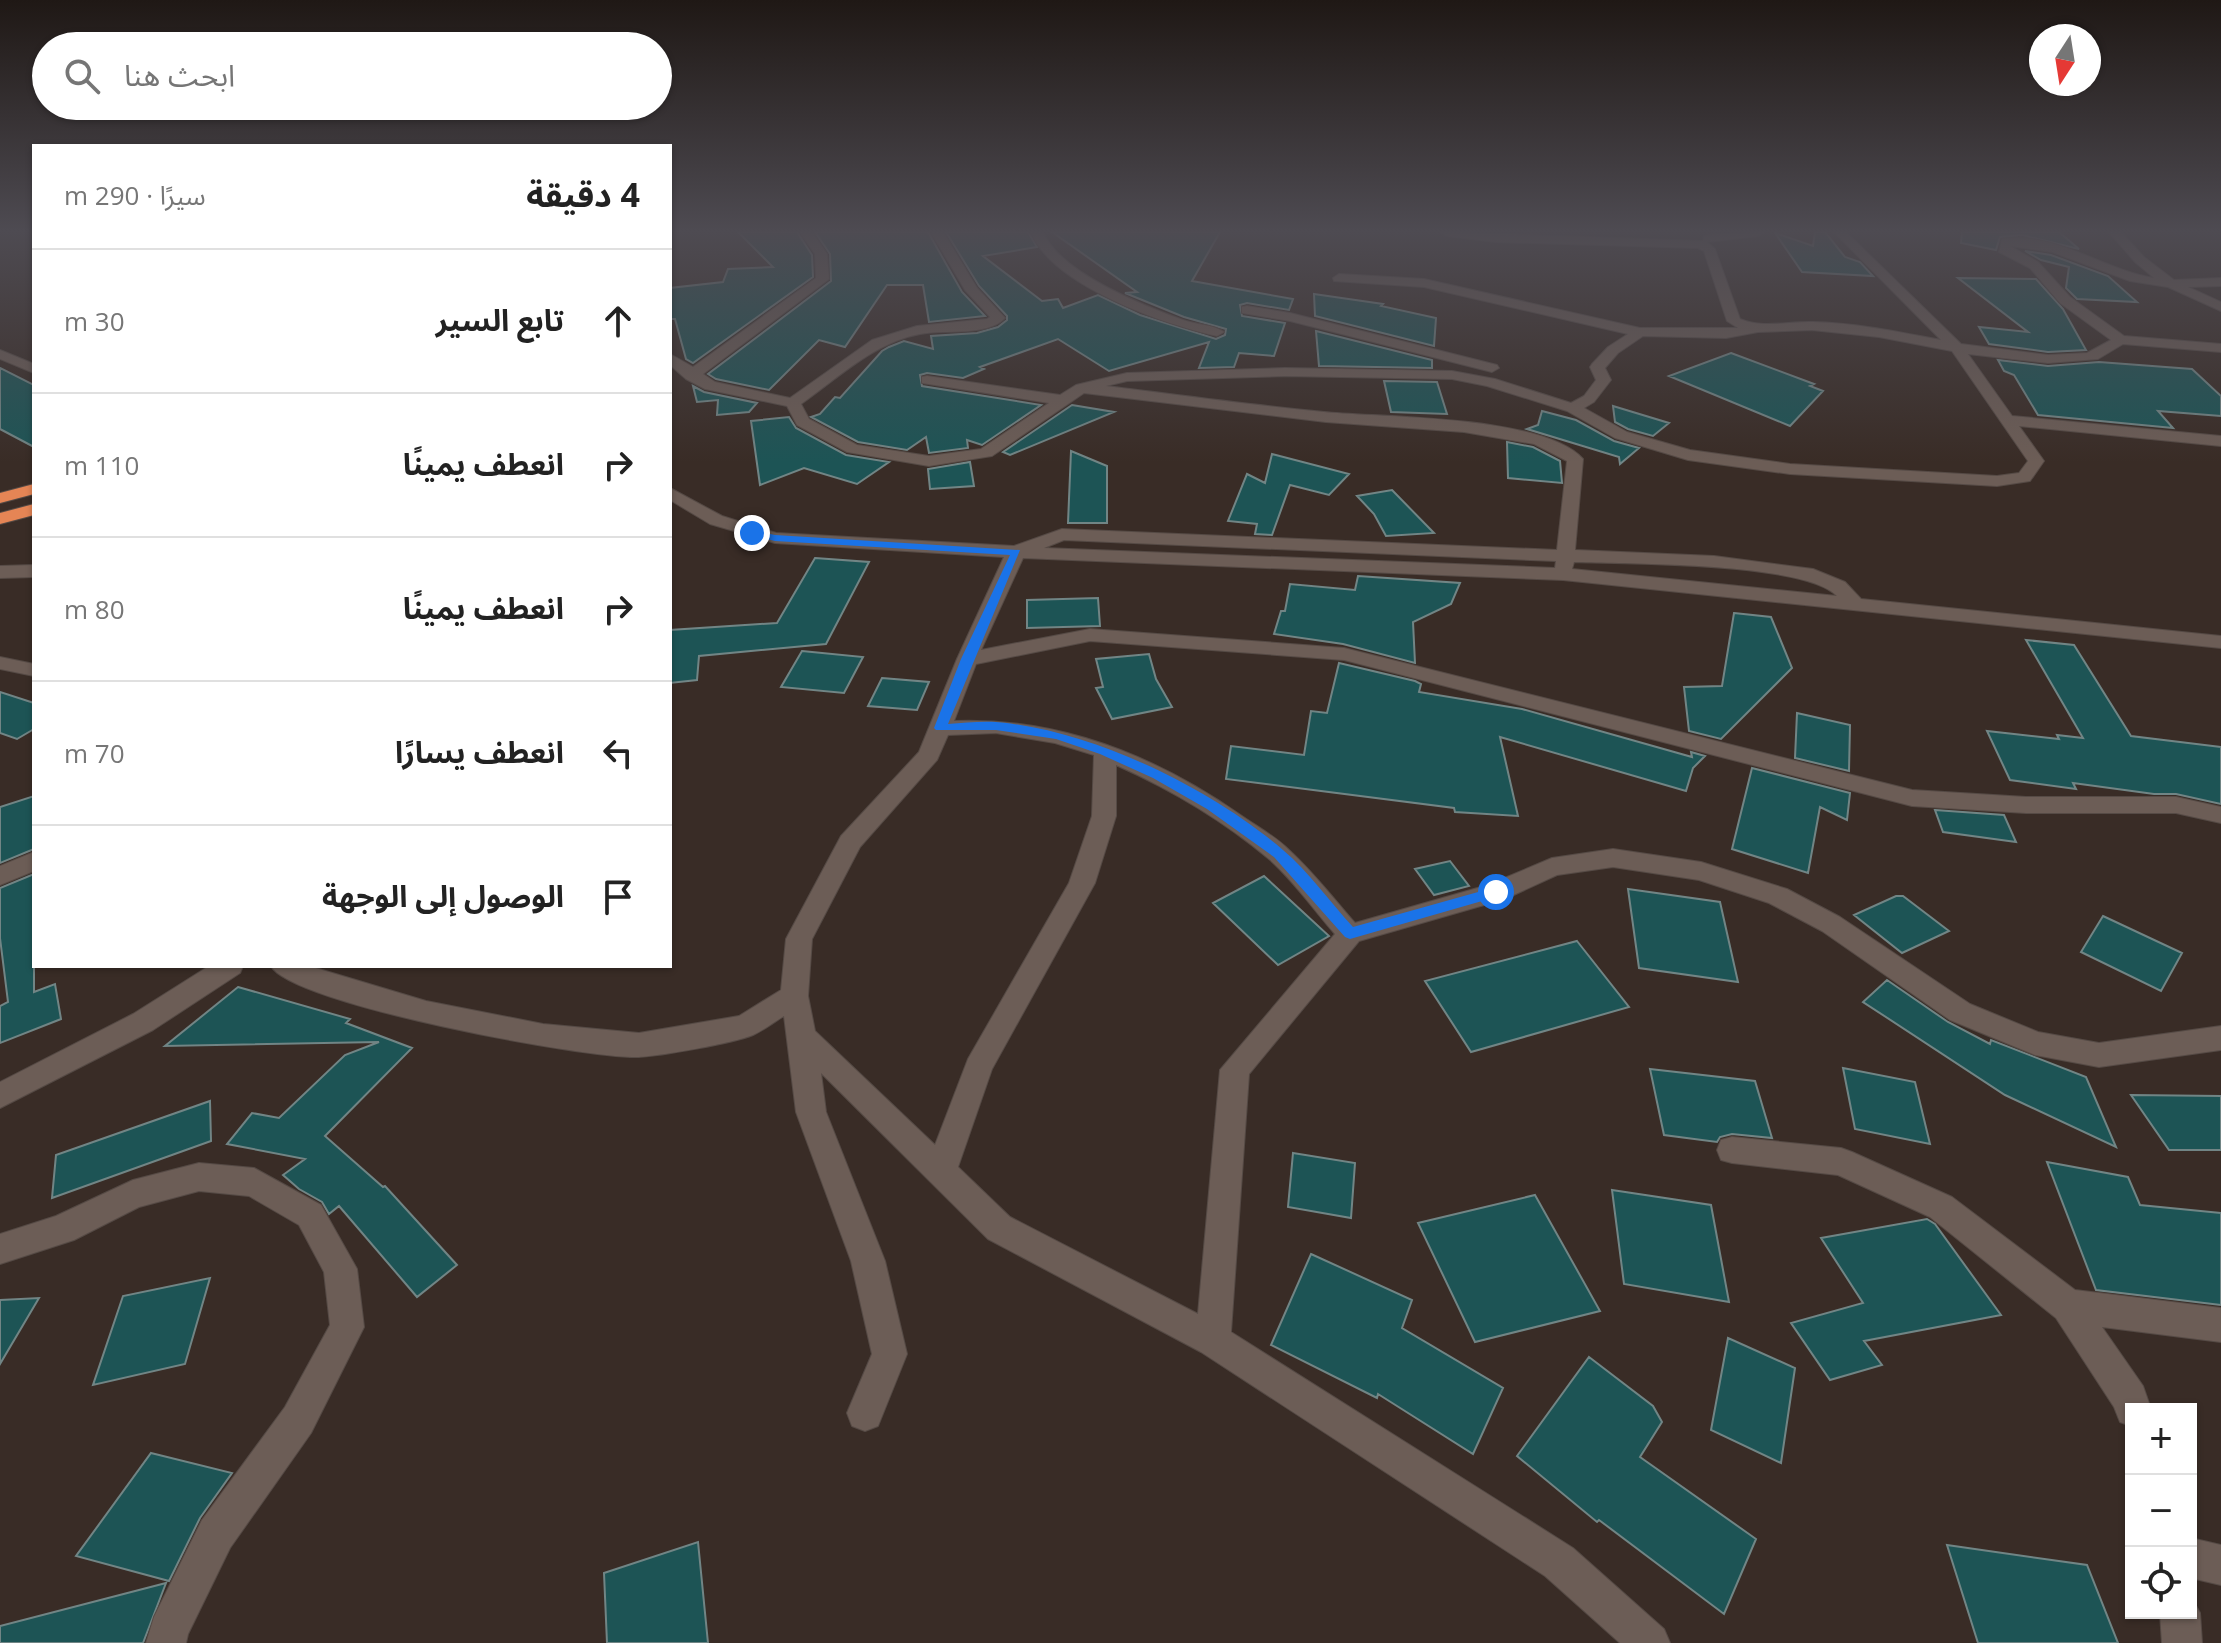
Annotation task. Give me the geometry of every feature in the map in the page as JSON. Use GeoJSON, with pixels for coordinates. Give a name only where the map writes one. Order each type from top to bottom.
{"type":"FeatureCollection","features":[{"type":"Feature","properties":{"kind":"highway"},"geometry":{"type":"LineString","coordinates":[[0,498],[32,490]]}},
{"type":"Feature","properties":{"kind":"highway"},"geometry":{"type":"LineString","coordinates":[[0,519],[32,510]]}},
{"type":"Feature","properties":{"kind":"street"},"geometry":{"type":"LineString","coordinates":[[691,376],[738,338],[787,309]]}},
{"type":"Feature","properties":{"kind":"street"},"geometry":{"type":"LineString","coordinates":[[672,360],[691,376],[710,386],[793,403],[877,343],[917,330],[991,323],[998,318],[989,309]]}},
{"type":"Feature","properties":{"kind":"street"},"geometry":{"type":"LineString","coordinates":[[1141,309],[1183,325],[1217,332]]}},
{"type":"Feature","properties":{"kind":"street"},"geometry":{"type":"LineString","coordinates":[[1537,309],[1640,332],[1726,334],[1755,329]]}},
{"type":"Feature","properties":{"kind":"street"},"geometry":{"type":"LineString","coordinates":[[1730,309],[1734,321],[1755,329],[1771,331],[1812,326],[2050,359],[2085,358],[2107,351],[2120,340]]}},
{"type":"Feature","properties":{"kind":"street"},"geometry":{"type":"LineString","coordinates":[[793,403],[803,422],[853,449],[929,461],[986,453],[1081,388],[1127,377],[1285,372],[1452,375],[1490,382],[1572,408],[1621,435],[1688,455],[1790,469],[1997,481],[2024,477],[2036,461],[1957,348],[1917,309]]}},
{"type":"Feature","properties":{"kind":"street"},"geometry":{"type":"LineString","coordinates":[[2077,309],[2120,340],[2221,348]]}},
{"type":"Feature","properties":{"kind":"street"},"geometry":{"type":"LineString","coordinates":[[1247,310],[1290,317],[1445,355],[1589,399]]}},
{"type":"Feature","properties":{"kind":"street"},"geometry":{"type":"LineString","coordinates":[[1572,408],[1589,399],[1604,380],[1597,367],[1613,350],[1640,332]]}},
{"type":"Feature","properties":{"kind":"street"},"geometry":{"type":"LineString","coordinates":[[4,356],[32,351]]}},
{"type":"Feature","properties":{"kind":"street"},"geometry":{"type":"LineString","coordinates":[[4,356],[32,368]]}},
{"type":"Feature","properties":{"kind":"street"},"geometry":{"type":"LineString","coordinates":[[927,380],[1062,400]]}},
{"type":"Feature","properties":{"kind":"street"},"geometry":{"type":"LineString","coordinates":[[1081,388],[1326,417],[1464,427],[1539,440],[1575,459],[1574,494],[1563,574]]}},
{"type":"Feature","properties":{"kind":"street"},"geometry":{"type":"LineString","coordinates":[[2009,420],[2221,441]]}},
{"type":"Feature","properties":{"kind":"street"},"geometry":{"type":"LineString","coordinates":[[672,494],[716,520],[775,538],[1016,552],[1563,574],[2221,642]]}},
{"type":"Feature","properties":{"kind":"street"},"geometry":{"type":"LineString","coordinates":[[865,1413],[890,1354],[868,1261],[811,1112],[794,996],[799,939],[850,842],[929,755],[967,659],[1016,552],[1062,534],[1714,562],[1813,575],[1838,586],[1855,604]]}},
{"type":"Feature","properties":{"kind":"street"},"geometry":{"type":"LineString","coordinates":[[0,572],[32,571]]}},
{"type":"Feature","properties":{"kind":"street"},"geometry":{"type":"LineString","coordinates":[[967,659],[1090,635],[1344,654],[1912,798],[2026,805],[2176,805],[2221,815]]}},
{"type":"Feature","properties":{"kind":"street"},"geometry":{"type":"LineString","coordinates":[[0,663],[32,670]]}},
{"type":"Feature","properties":{"kind":"street"},"geometry":{"type":"LineString","coordinates":[[940,728],[996,726],[1058,736],[1105,751],[1158,775],[1211,806],[1279,854],[1350,934]]}},
{"type":"Feature","properties":{"kind":"street"},"geometry":{"type":"LineString","coordinates":[[941,1170],[978,1067],[1082,883],[1104,816],[1105,751]]}},
{"type":"Feature","properties":{"kind":"street"},"geometry":{"type":"LineString","coordinates":[[1213,1340],[1235,1070],[1350,934],[1496,892],[1552,867],[1613,858],[1701,871],[1778,896],[1831,924],[1960,1012],[2035,1043],[2099,1055],[2221,1038]]}},
{"type":"Feature","properties":{"kind":"street"},"geometry":{"type":"LineString","coordinates":[[0,876],[32,862]]}},
{"type":"Feature","properties":{"kind":"street"},"geometry":{"type":"LineString","coordinates":[[0,1096],[143,1022],[227,968]]}},
{"type":"Feature","properties":{"kind":"street"},"geometry":{"type":"LineString","coordinates":[[288,968],[314,980],[426,1012],[543,1035],[639,1045],[745,1026],[794,996]]}},
{"type":"Feature","properties":{"kind":"street"},"geometry":{"type":"LineString","coordinates":[[802,1036],[999,1228],[1213,1340],[1559,1562],[1650,1643]]}},
{"type":"Feature","properties":{"kind":"street"},"geometry":{"type":"LineString","coordinates":[[1732,1150],[1841,1162],[1941,1207],[2068,1306],[2131,1403]]}},
{"type":"Feature","properties":{"kind":"street"},"geometry":{"type":"LineString","coordinates":[[0,1249],[63,1229],[133,1194],[199,1177],[254,1182],[310,1215],[340,1269],[347,1327],[298,1420],[216,1534],[168,1631],[166,1643]]}},
{"type":"Feature","properties":{"kind":"street"},"geometry":{"type":"LineString","coordinates":[[2068,1306],[2221,1325]]}},
{"type":"Feature","properties":{"kind":"street"},"geometry":{"type":"LineString","coordinates":[[2197,1559],[2221,1565]]}},
{"type":"Feature","properties":{"kind":"street"},"geometry":{"type":"LineString","coordinates":[[2180,1619],[2182,1643]]}},
{"type":"Feature","properties":{"kind":"building"},"geometry":{"type":"Polygon","coordinates":[[[672,309],[769,309],[693,363],[686,359],[675,319],[672,319],[672,309]]]}},
{"type":"Feature","properties":{"kind":"building"},"geometry":{"type":"Polygon","coordinates":[[[794,309],[871,309],[845,347],[819,340],[769,390],[716,379],[708,374],[794,309]]]}},
{"type":"Feature","properties":{"kind":"building"},"geometry":{"type":"Polygon","coordinates":[[[927,309],[978,309],[985,316],[929,322],[927,309]]]}},
{"type":"Feature","properties":{"kind":"building"},"geometry":{"type":"Polygon","coordinates":[[[1000,309],[1127,309],[1216,339],[1225,335],[1226,329],[1164,309],[1241,309],[1242,316],[1285,323],[1274,356],[1239,353],[1234,367],[1199,368],[1209,342],[1109,371],[1058,339],[980,367],[984,369],[963,378],[927,373],[920,375],[922,386],[1041,405],[982,445],[967,440],[968,448],[929,453],[926,437],[907,450],[858,442],[811,417],[820,414],[835,397],[840,398],[889,347],[904,341],[933,349],[931,336],[977,333],[998,327],[1007,320],[1000,309]]]}},
{"type":"Feature","properties":{"kind":"building"},"geometry":{"type":"Polygon","coordinates":[[[1315,309],[1393,309],[1436,318],[1434,346],[1315,316],[1315,309]]]}},
{"type":"Feature","properties":{"kind":"building"},"geometry":{"type":"Polygon","coordinates":[[[1998,309],[2063,309],[2086,350],[2048,352],[1989,344],[1979,327],[2028,332],[1998,309]]]}},
{"type":"Feature","properties":{"kind":"building"},"geometry":{"type":"Polygon","coordinates":[[[1316,331],[1432,360],[1432,368],[1319,366],[1316,331]]]}},
{"type":"Feature","properties":{"kind":"building"},"geometry":{"type":"Polygon","coordinates":[[[1731,353],[1814,384],[1810,386],[1823,391],[1790,426],[1669,376],[1731,353]]]}},
{"type":"Feature","properties":{"kind":"building"},"geometry":{"type":"Polygon","coordinates":[[[1998,360],[2048,366],[2099,362],[2192,369],[2221,396],[2221,416],[2158,411],[2173,428],[2038,415],[2014,375],[2004,371],[1998,360]]]}},
{"type":"Feature","properties":{"kind":"building"},"geometry":{"type":"Polygon","coordinates":[[[0,368],[32,384],[32,446],[0,429],[0,368]]]}},
{"type":"Feature","properties":{"kind":"building"},"geometry":{"type":"Polygon","coordinates":[[[1384,381],[1437,382],[1447,414],[1391,412],[1384,381]]]}},
{"type":"Feature","properties":{"kind":"building"},"geometry":{"type":"Polygon","coordinates":[[[693,386],[704,392],[757,403],[749,412],[717,415],[718,400],[697,402],[693,386]]]}},
{"type":"Feature","properties":{"kind":"building"},"geometry":{"type":"Polygon","coordinates":[[[1072,405],[1114,412],[1010,455],[1003,452],[1072,405]]]}},
{"type":"Feature","properties":{"kind":"building"},"geometry":{"type":"Polygon","coordinates":[[[1613,406],[1669,423],[1653,436],[1628,429],[1615,422],[1613,406]]]}},
{"type":"Feature","properties":{"kind":"building"},"geometry":{"type":"Polygon","coordinates":[[[1542,411],[1576,420],[1614,441],[1639,448],[1620,464],[1619,457],[1527,429],[1538,425],[1542,411]]]}},
{"type":"Feature","properties":{"kind":"building"},"geometry":{"type":"Polygon","coordinates":[[[789,417],[796,428],[846,455],[889,462],[857,484],[804,468],[760,485],[751,421],[789,417]]]}},
{"type":"Feature","properties":{"kind":"building"},"geometry":{"type":"Polygon","coordinates":[[[1507,442],[1533,447],[1560,461],[1562,483],[1508,478],[1507,442]]]}},
{"type":"Feature","properties":{"kind":"building"},"geometry":{"type":"Polygon","coordinates":[[[1071,451],[1107,466],[1107,523],[1068,523],[1071,451]]]}},
{"type":"Feature","properties":{"kind":"building"},"geometry":{"type":"Polygon","coordinates":[[[1272,454],[1349,474],[1329,495],[1290,485],[1272,535],[1255,534],[1257,524],[1228,521],[1247,474],[1265,483],[1272,454]]]}},
{"type":"Feature","properties":{"kind":"building"},"geometry":{"type":"Polygon","coordinates":[[[970,462],[974,486],[930,489],[928,469],[970,462]]]}},
{"type":"Feature","properties":{"kind":"building"},"geometry":{"type":"Polygon","coordinates":[[[1392,490],[1434,533],[1386,536],[1374,514],[1357,496],[1392,490]]]}},
{"type":"Feature","properties":{"kind":"building"},"geometry":{"type":"Polygon","coordinates":[[[815,558],[869,562],[826,644],[699,656],[697,680],[672,683],[672,630],[777,623],[815,558]]]}},
{"type":"Feature","properties":{"kind":"building"},"geometry":{"type":"Polygon","coordinates":[[[1358,576],[1460,583],[1451,604],[1413,622],[1415,663],[1343,644],[1274,634],[1281,611],[1285,611],[1290,584],[1355,590],[1358,576]]]}},
{"type":"Feature","properties":{"kind":"building"},"geometry":{"type":"Polygon","coordinates":[[[1098,598],[1100,626],[1027,628],[1027,600],[1098,598]]]}},
{"type":"Feature","properties":{"kind":"building"},"geometry":{"type":"Polygon","coordinates":[[[1734,613],[1771,617],[1792,668],[1721,739],[1689,731],[1684,687],[1722,686],[1734,613]]]}},
{"type":"Feature","properties":{"kind":"building"},"geometry":{"type":"Polygon","coordinates":[[[2026,640],[2074,645],[2131,736],[2221,747],[2221,804],[2176,794],[2073,783],[2076,789],[2010,780],[1987,731],[2059,739],[2057,735],[2083,738],[2026,640]]]}},
{"type":"Feature","properties":{"kind":"building"},"geometry":{"type":"Polygon","coordinates":[[[802,651],[863,657],[844,693],[781,687],[802,651]]]}},
{"type":"Feature","properties":{"kind":"building"},"geometry":{"type":"Polygon","coordinates":[[[1149,654],[1156,679],[1172,707],[1112,719],[1096,688],[1103,687],[1096,659],[1149,654]]]}},
{"type":"Feature","properties":{"kind":"building"},"geometry":{"type":"Polygon","coordinates":[[[1339,663],[1415,681],[1421,684],[1419,692],[1522,709],[1692,757],[1691,752],[1705,756],[1693,768],[1686,791],[1500,737],[1518,816],[1455,812],[1454,808],[1226,779],[1231,746],[1304,755],[1311,711],[1327,713],[1339,663]]]}},
{"type":"Feature","properties":{"kind":"building"},"geometry":{"type":"Polygon","coordinates":[[[882,678],[929,682],[917,710],[868,706],[882,678]]]}},
{"type":"Feature","properties":{"kind":"building"},"geometry":{"type":"Polygon","coordinates":[[[0,692],[32,702],[32,730],[17,739],[0,733],[0,692]]]}},
{"type":"Feature","properties":{"kind":"building"},"geometry":{"type":"Polygon","coordinates":[[[1797,713],[1850,725],[1849,771],[1795,758],[1797,713]]]}},
{"type":"Feature","properties":{"kind":"building"},"geometry":{"type":"Polygon","coordinates":[[[1752,768],[1850,793],[1847,820],[1820,807],[1808,873],[1732,849],[1752,768]]]}},
{"type":"Feature","properties":{"kind":"building"},"geometry":{"type":"Polygon","coordinates":[[[32,797],[32,850],[0,863],[0,807],[32,797]]]}},
{"type":"Feature","properties":{"kind":"building"},"geometry":{"type":"Polygon","coordinates":[[[1935,810],[2004,815],[2016,842],[1943,832],[1935,810]]]}},
{"type":"Feature","properties":{"kind":"building"},"geometry":{"type":"Polygon","coordinates":[[[1450,861],[1469,886],[1434,895],[1415,869],[1450,861]]]}},
{"type":"Feature","properties":{"kind":"building"},"geometry":{"type":"Polygon","coordinates":[[[32,875],[34,992],[55,984],[61,1019],[0,1043],[0,1006],[8,1002],[0,938],[0,888],[32,875]]]}},
{"type":"Feature","properties":{"kind":"building"},"geometry":{"type":"Polygon","coordinates":[[[1264,876],[1329,936],[1278,965],[1213,903],[1264,876]]]}},
{"type":"Feature","properties":{"kind":"building"},"geometry":{"type":"Polygon","coordinates":[[[1628,889],[1720,902],[1738,982],[1639,968],[1628,889]]]}},
{"type":"Feature","properties":{"kind":"building"},"geometry":{"type":"Polygon","coordinates":[[[1896,896],[1903,896],[1949,931],[1902,953],[1854,915],[1896,896]]]}},
{"type":"Feature","properties":{"kind":"building"},"geometry":{"type":"Polygon","coordinates":[[[2103,916],[2182,953],[2161,991],[2081,952],[2103,916]]]}},
{"type":"Feature","properties":{"kind":"building"},"geometry":{"type":"Polygon","coordinates":[[[1577,941],[1629,1007],[1471,1052],[1425,981],[1577,941]]]}},
{"type":"Feature","properties":{"kind":"building"},"geometry":{"type":"Polygon","coordinates":[[[1887,980],[1948,1022],[1990,1044],[1991,1040],[2086,1077],[2116,1147],[2005,1095],[1863,1002],[1887,980]]]}},
{"type":"Feature","properties":{"kind":"building"},"geometry":{"type":"Polygon","coordinates":[[[238,987],[350,1019],[346,1023],[412,1048],[325,1136],[385,1186],[457,1265],[417,1297],[339,1206],[329,1214],[322,1202],[299,1189],[283,1175],[305,1159],[227,1144],[252,1113],[279,1118],[345,1055],[379,1042],[165,1046],[238,987]]]}},
{"type":"Feature","properties":{"kind":"building"},"geometry":{"type":"Polygon","coordinates":[[[1843,1068],[1915,1082],[1930,1144],[1855,1129],[1843,1068]]]}},
{"type":"Feature","properties":{"kind":"building"},"geometry":{"type":"Polygon","coordinates":[[[1650,1069],[1755,1081],[1772,1138],[1732,1134],[1720,1137],[1717,1142],[1664,1135],[1650,1069]]]}},
{"type":"Feature","properties":{"kind":"building"},"geometry":{"type":"Polygon","coordinates":[[[2131,1095],[2221,1096],[2221,1150],[2169,1150],[2131,1095]]]}},
{"type":"Feature","properties":{"kind":"building"},"geometry":{"type":"Polygon","coordinates":[[[210,1101],[211,1141],[52,1198],[56,1155],[210,1101]]]}},
{"type":"Feature","properties":{"kind":"building"},"geometry":{"type":"Polygon","coordinates":[[[1293,1153],[1355,1163],[1351,1218],[1288,1207],[1293,1153]]]}},
{"type":"Feature","properties":{"kind":"building"},"geometry":{"type":"Polygon","coordinates":[[[2047,1162],[2128,1177],[2140,1205],[2221,1213],[2221,1305],[2096,1290],[2047,1162]]]}},
{"type":"Feature","properties":{"kind":"building"},"geometry":{"type":"Polygon","coordinates":[[[1612,1190],[1711,1205],[1729,1302],[1624,1284],[1612,1190]]]}},
{"type":"Feature","properties":{"kind":"building"},"geometry":{"type":"Polygon","coordinates":[[[1535,1195],[1600,1311],[1475,1342],[1418,1223],[1535,1195]]]}},
{"type":"Feature","properties":{"kind":"building"},"geometry":{"type":"Polygon","coordinates":[[[1927,1219],[1935,1224],[2001,1315],[1864,1341],[1882,1365],[1830,1380],[1791,1323],[1863,1303],[1821,1238],[1927,1219]]]}},
{"type":"Feature","properties":{"kind":"building"},"geometry":{"type":"Polygon","coordinates":[[[1311,1254],[1412,1300],[1402,1328],[1503,1388],[1473,1454],[1378,1394],[1377,1398],[1271,1345],[1311,1254]]]}},
{"type":"Feature","properties":{"kind":"building"},"geometry":{"type":"Polygon","coordinates":[[[210,1278],[185,1364],[93,1385],[123,1296],[210,1278]]]}},
{"type":"Feature","properties":{"kind":"building"},"geometry":{"type":"Polygon","coordinates":[[[39,1298],[0,1364],[0,1300],[39,1298]]]}},
{"type":"Feature","properties":{"kind":"building"},"geometry":{"type":"Polygon","coordinates":[[[1728,1338],[1795,1368],[1781,1463],[1711,1430],[1728,1338]]]}},
{"type":"Feature","properties":{"kind":"building"},"geometry":{"type":"Polygon","coordinates":[[[1589,1357],[1653,1406],[1662,1422],[1640,1457],[1756,1539],[1724,1614],[1599,1520],[1597,1522],[1517,1456],[1589,1357]]]}},
{"type":"Feature","properties":{"kind":"building"},"geometry":{"type":"Polygon","coordinates":[[[151,1453],[232,1473],[200,1518],[169,1581],[76,1556],[151,1453]]]}},
{"type":"Feature","properties":{"kind":"building"},"geometry":{"type":"Polygon","coordinates":[[[698,1542],[708,1643],[607,1643],[604,1573],[698,1542]]]}},
{"type":"Feature","properties":{"kind":"building"},"geometry":{"type":"Polygon","coordinates":[[[1947,1545],[2087,1565],[2118,1643],[1978,1643],[1947,1545]]]}},
{"type":"Feature","properties":{"kind":"building"},"geometry":{"type":"Polygon","coordinates":[[[166,1583],[143,1643],[0,1643],[0,1626],[166,1583]]]}},
{"type":"Feature","properties":{"kind":"route"},"geometry":{"type":"LineString","coordinates":[[752,533],[775,538],[1016,552],[967,659],[940,728],[996,726],[1058,736],[1105,751],[1158,775],[1211,806],[1279,854],[1350,934],[1496,892]]}}]}
